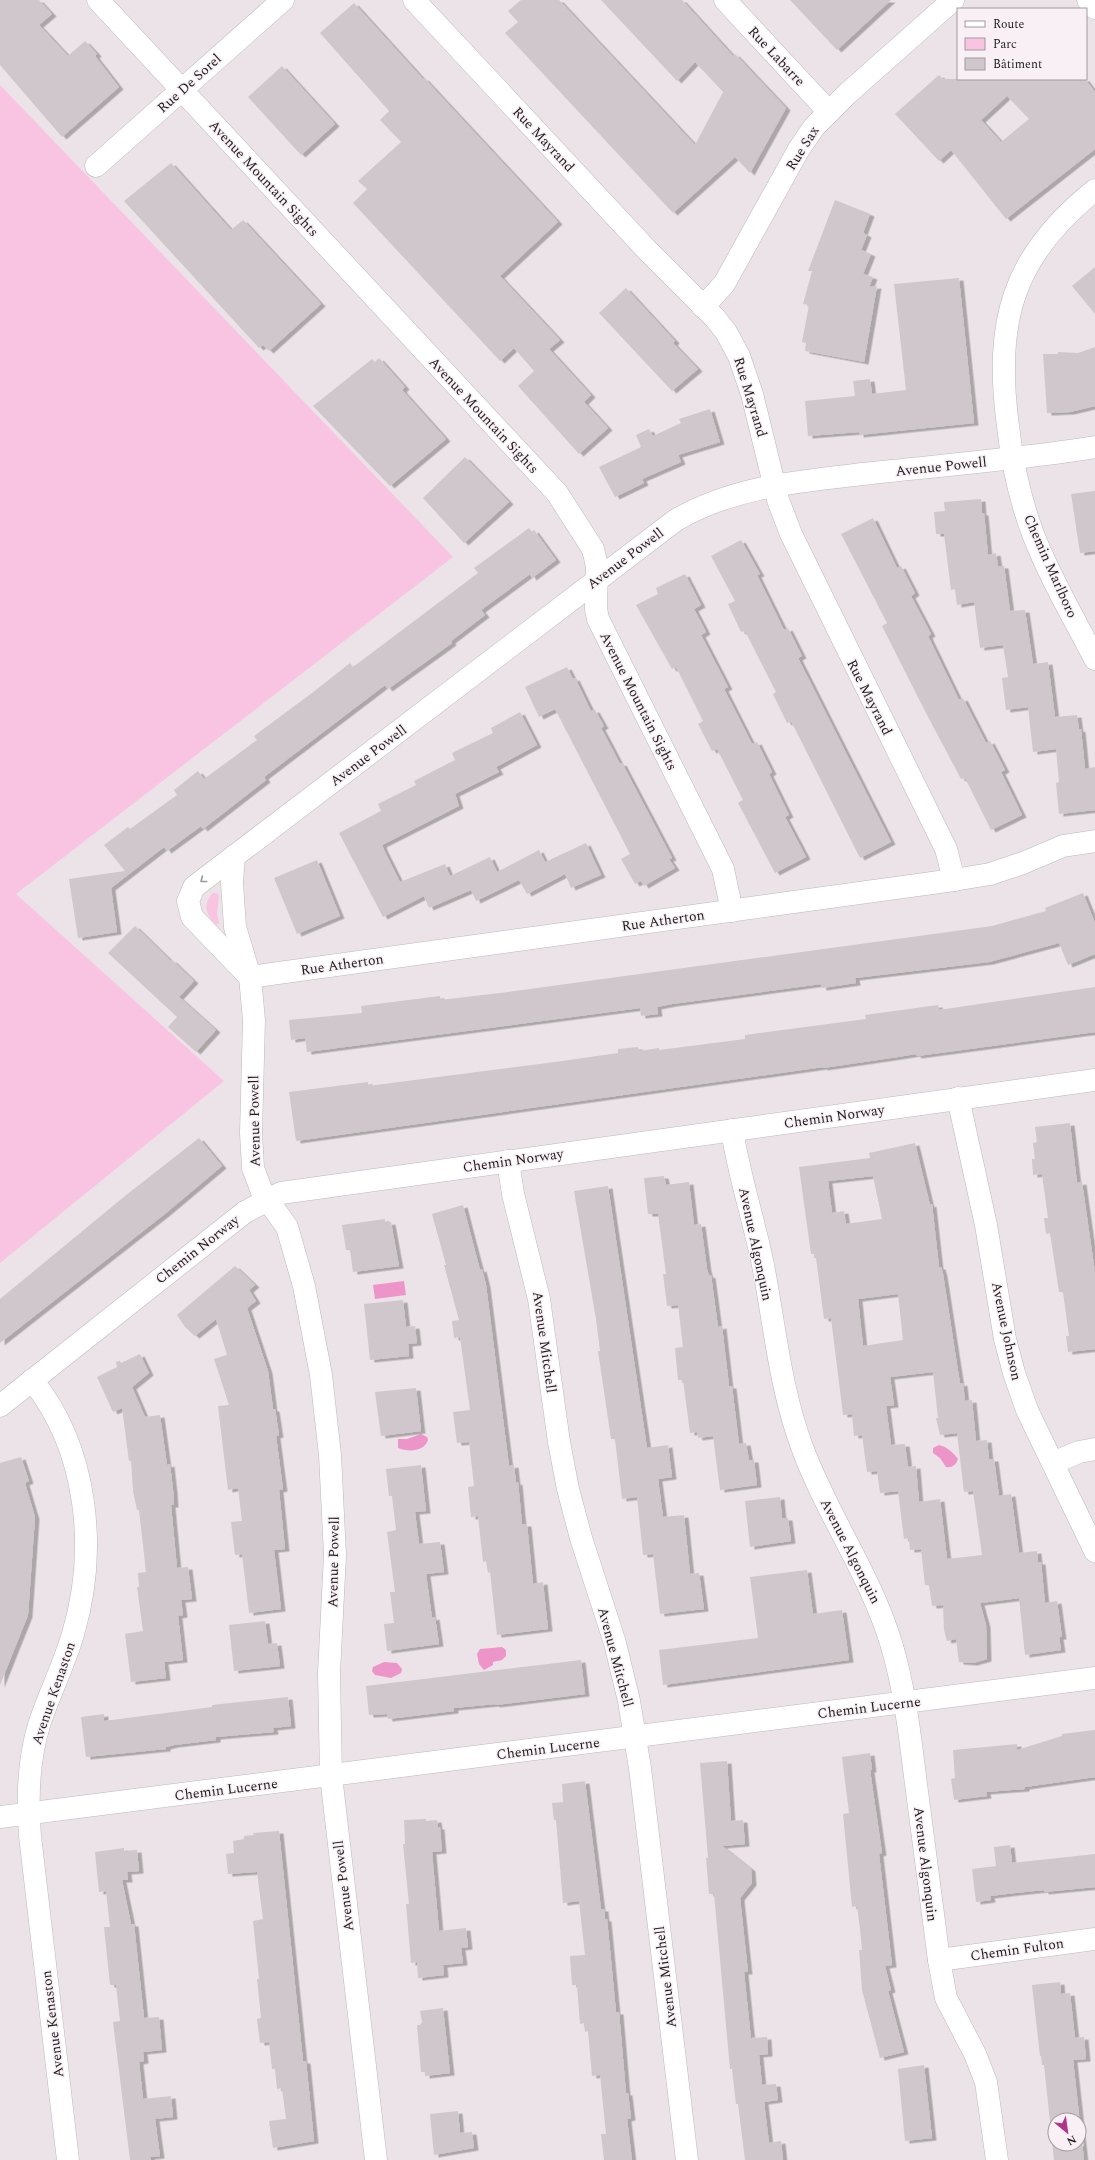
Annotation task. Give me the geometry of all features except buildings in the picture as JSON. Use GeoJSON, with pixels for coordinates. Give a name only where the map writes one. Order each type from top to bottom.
{"type":"FeatureCollection","features":[{"type":"Feature","properties":{"kind":"street","name":"Avenue Mountain Sights"},"geometry":{"type":"LineString","coordinates":[[98,0],[558,493],[593,549],[598,619],[723,868],[732,910]]}},
{"type":"Feature","properties":{"kind":"street","name":"Rue De Sorel"},"geometry":{"type":"LineString","coordinates":[[96,166],[283,0]]}},
{"type":"Feature","properties":{"kind":"street","name":"Rue Mayrand"},"geometry":{"type":"LineString","coordinates":[[414,0],[676,281],[723,328],[739,356],[760,422],[782,512],[791,534],[946,849],[954,880]]}},
{"type":"Feature","properties":{"kind":"street","name":"Rue Labarre"},"geometry":{"type":"LineString","coordinates":[[725,0],[829,112]]}},
{"type":"Feature","properties":{"kind":"street","name":"Rue Sax"},"geometry":{"type":"LineString","coordinates":[[703,307],[724,284],[802,144],[814,127],[953,0]]}},
{"type":"Feature","properties":{"kind":"street"},"geometry":{"type":"LineString","coordinates":[[1088,0],[1095,8]]}},
{"type":"Feature","properties":{"kind":"street","name":"Chemin Marlboro"},"geometry":{"type":"LineString","coordinates":[[1095,190],[1061,219],[1041,243],[1025,268],[1013,300],[1004,340],[1002,367],[1012,458],[1024,507],[1034,536],[1048,567],[1095,659]]}},
{"type":"Feature","properties":{"kind":"street","name":"Avenue Powell"},"geometry":{"type":"LineString","coordinates":[[250,977],[195,921],[188,907],[189,896],[194,887],[652,537],[687,513],[726,496],[775,486],[1095,447]]}},
{"type":"Feature","properties":{"kind":"street","name":"Rue Atherton"},"geometry":{"type":"LineString","coordinates":[[250,977],[954,880],[1004,870],[1070,844],[1095,840]]}},
{"type":"Feature","properties":{"kind":"street","name":"Avenue Powell"},"geometry":{"type":"LineString","coordinates":[[234,856],[232,883],[234,927],[250,977],[254,1039],[252,1151],[255,1176],[266,1199],[287,1227],[304,1286],[321,1376],[330,1455],[335,1555],[329,1673],[332,1776],[376,2160]]}},
{"type":"Feature","properties":{"kind":"street","name":"Chemin Norway"},"geometry":{"type":"LineString","coordinates":[[0,1406],[245,1212],[266,1199],[281,1193],[1095,1080]]}},
{"type":"Feature","properties":{"kind":"street","name":"Avenue Johnson"},"geometry":{"type":"LineString","coordinates":[[958,1098],[985,1219],[1009,1356],[1027,1410],[1095,1551]]}},
{"type":"Feature","properties":{"kind":"street","name":"Avenue Algonquin"},"geometry":{"type":"LineString","coordinates":[[732,1130],[759,1247],[778,1358],[790,1411],[819,1488],[859,1562],[883,1617],[898,1670],[905,1703],[939,1960],[946,1998],[975,2054],[986,2082],[997,2160]]}},
{"type":"Feature","properties":{"kind":"street","name":"Avenue Mitchell"},"geometry":{"type":"LineString","coordinates":[[508,1161],[512,1187],[539,1299],[559,1442],[568,1489],[581,1538],[615,1643],[626,1684],[635,1737],[687,2160]]}},
{"type":"Feature","properties":{"kind":"street","name":"Avenue Kenaston"},"geometry":{"type":"LineString","coordinates":[[32,1380],[50,1403],[71,1451],[81,1492],[86,1546],[83,1588],[77,1620],[68,1650],[36,1738],[29,1786],[29,1814],[68,2160]]}},
{"type":"Feature","properties":{"kind":"street"},"geometry":{"type":"LineString","coordinates":[[1053,1463],[1079,1452],[1095,1449]]}},
{"type":"Feature","properties":{"kind":"street","name":"Chemin Lucerne"},"geometry":{"type":"LineString","coordinates":[[0,1817],[1095,1678]]}},
{"type":"Feature","properties":{"kind":"street","name":"Chemin Fulton"},"geometry":{"type":"LineString","coordinates":[[939,1960],[1095,1939]]}},
{"type":"Feature","properties":{"kind":"green space"},"geometry":{"type":"Polygon","coordinates":[[[0,85],[453,557],[16,894],[224,1081],[0,1263],[0,85]]]}},
{"type":"Feature","properties":{"kind":"green space"},"geometry":{"type":"Polygon","coordinates":[[[213,893],[219,895],[217,914],[219,922],[217,925],[210,918],[207,910],[207,901],[213,893]]]}},
{"type":"Feature","properties":{"kind":"shaded area"},"geometry":{"type":"Polygon","coordinates":[[[404,1281],[406,1295],[375,1299],[373,1285],[404,1281]]]}},
{"type":"Feature","properties":{"kind":"shaded area"},"geometry":{"type":"Polygon","coordinates":[[[421,1434],[427,1437],[428,1440],[423,1447],[415,1450],[398,1448],[398,1439],[407,1439],[421,1434]]]}},
{"type":"Feature","properties":{"kind":"shaded area"},"geometry":{"type":"Polygon","coordinates":[[[939,1445],[950,1450],[958,1459],[954,1466],[946,1467],[940,1458],[933,1453],[933,1448],[939,1445]]]}},
{"type":"Feature","properties":{"kind":"shaded area"},"geometry":{"type":"Polygon","coordinates":[[[502,1647],[506,1650],[506,1656],[502,1660],[493,1662],[493,1665],[484,1670],[479,1664],[477,1654],[480,1649],[502,1647]]]}},
{"type":"Feature","properties":{"kind":"shaded area"},"geometry":{"type":"Polygon","coordinates":[[[384,1662],[397,1663],[402,1669],[401,1673],[391,1678],[375,1675],[372,1671],[373,1667],[384,1662]]]}}]}
